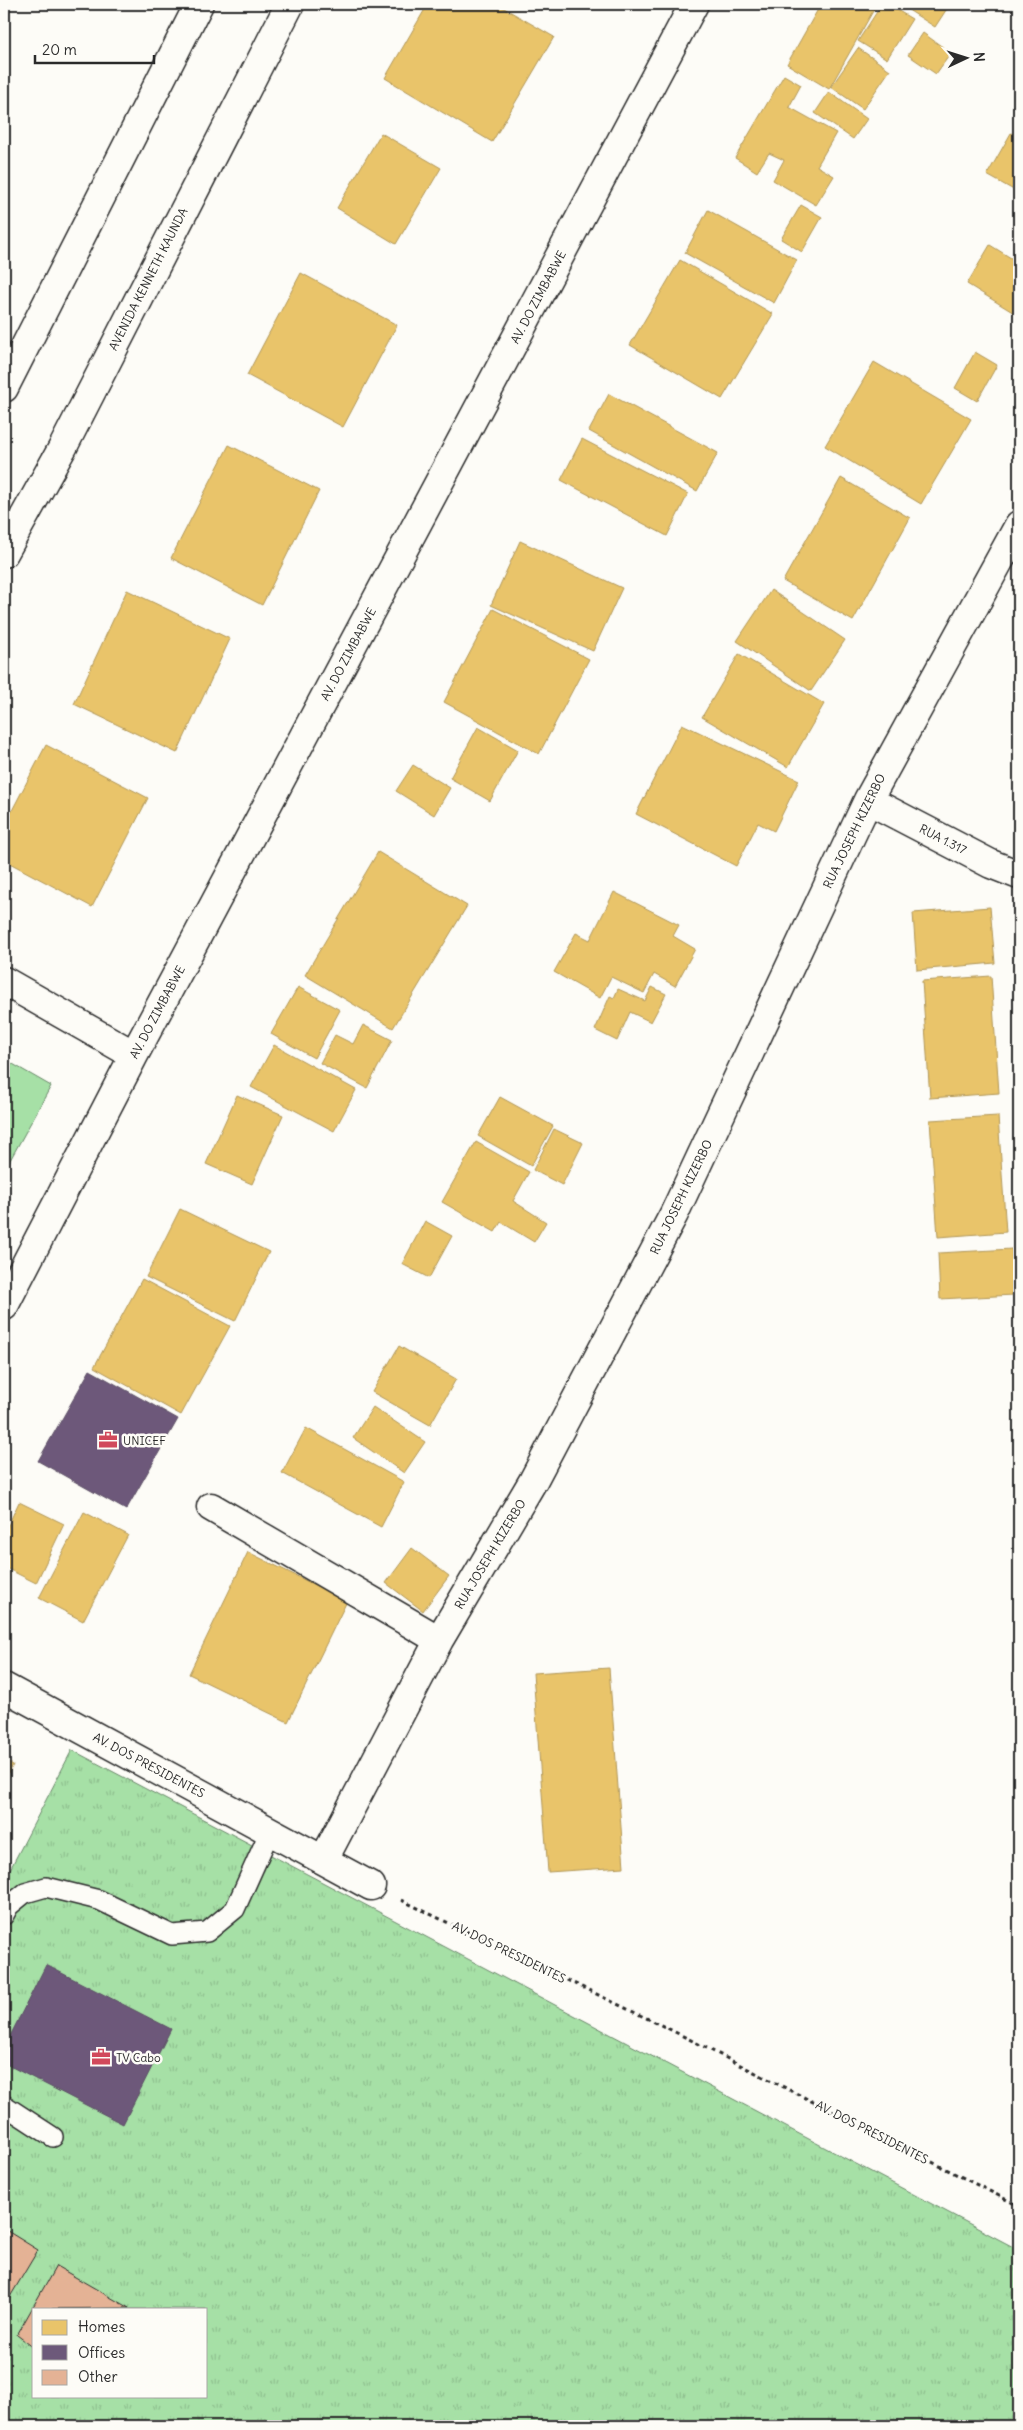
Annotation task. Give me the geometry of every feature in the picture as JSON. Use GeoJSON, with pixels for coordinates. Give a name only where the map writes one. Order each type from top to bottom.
{"type":"FeatureCollection","features":[{"type":"Feature","properties":{"kind":"street"},"geometry":{"type":"LineString","coordinates":[[4,388],[199,4]]}},
{"type":"Feature","properties":{"kind":"street","name":"AVENIDA KENNETH KAUNDA"},"geometry":{"type":"LineString","coordinates":[[4,553],[63,447],[290,4]]}},
{"type":"Feature","properties":{"kind":"street","name":"AV. DO ZIMBABWE"},"geometry":{"type":"LineString","coordinates":[[4,1306],[134,1055],[694,4]]}},
{"type":"Feature","properties":{"kind":"street","name":"RUA JOSEPH KIZERBO"},"geometry":{"type":"LineString","coordinates":[[324,1859],[439,1640],[533,1481],[674,1214],[868,800],[1019,525]]}},
{"type":"Feature","properties":{"kind":"street","name":"RUA 1.317"},"geometry":{"type":"LineString","coordinates":[[868,800],[991,864],[1019,875]]}},
{"type":"Feature","properties":{"kind":"street"},"geometry":{"type":"LineString","coordinates":[[4,981],[134,1055]]}},
{"type":"Feature","properties":{"kind":"street"},"geometry":{"type":"LineString","coordinates":[[211,1507],[439,1640]]}},
{"type":"Feature","properties":{"kind":"street","name":"AV. DOS PRESIDENTES"},"geometry":{"type":"LineString","coordinates":[[4,1687],[371,1886]]}},
{"type":"Feature","properties":{"kind":"lane"},"geometry":{"type":"LineString","coordinates":[[4,1915],[9,1906],[25,1893],[46,1887],[99,1900],[172,1934],[207,1932],[235,1909],[270,1831]]}},
{"type":"Feature","properties":{"kind":"lane"},"geometry":{"type":"LineString","coordinates":[[4,2105],[53,2138]]}},
{"type":"Feature","properties":{"kind":"path","name":"AV. DOS PRESIDENTES"},"geometry":{"type":"LineString","coordinates":[[371,1886],[677,2033],[1019,2206]]}},
{"type":"Feature","properties":{"kind":"green space"},"geometry":{"type":"Polygon","coordinates":[[[4,1059],[51,1086],[4,1171],[4,1059]]]}},
{"type":"Feature","properties":{"kind":"green space"},"geometry":{"type":"Polygon","coordinates":[[[72,1750],[1019,2250],[1019,2426],[4,2426],[4,1881],[72,1750]]]}},
{"type":"Feature","properties":{"kind":"building: Homes"},"geometry":{"type":"Polygon","coordinates":[[[428,4],[497,4],[554,37],[492,142],[385,78],[428,4]]]}},
{"type":"Feature","properties":{"kind":"building: Homes"},"geometry":{"type":"Polygon","coordinates":[[[821,4],[877,4],[829,89],[787,64],[821,4]]]}},
{"type":"Feature","properties":{"kind":"building: Homes"},"geometry":{"type":"Polygon","coordinates":[[[882,4],[887,4],[912,19],[887,59],[858,41],[882,4]]]}},
{"type":"Feature","properties":{"kind":"building: Homes"},"geometry":{"type":"Polygon","coordinates":[[[899,4],[950,4],[935,27],[899,4]]]}},
{"type":"Feature","properties":{"kind":"building: Homes"},"geometry":{"type":"Polygon","coordinates":[[[923,33],[951,53],[936,74],[908,55],[923,33]]]}},
{"type":"Feature","properties":{"kind":"building: Homes"},"geometry":{"type":"Polygon","coordinates":[[[858,48],[890,70],[863,109],[831,87],[858,48]]]}},
{"type":"Feature","properties":{"kind":"building: Homes"},"geometry":{"type":"Polygon","coordinates":[[[784,75],[801,85],[789,107],[836,133],[817,166],[834,176],[816,205],[773,180],[784,160],[769,153],[757,172],[735,158],[784,75]]]}},
{"type":"Feature","properties":{"kind":"building: Homes"},"geometry":{"type":"Polygon","coordinates":[[[829,92],[867,119],[853,139],[815,113],[829,92]]]}},
{"type":"Feature","properties":{"kind":"building: Homes"},"geometry":{"type":"Polygon","coordinates":[[[381,133],[441,168],[396,244],[337,208],[381,133]]]}},
{"type":"Feature","properties":{"kind":"building: Homes"},"geometry":{"type":"Polygon","coordinates":[[[1011,133],[1019,137],[1019,193],[987,175],[1011,133]]]}},
{"type":"Feature","properties":{"kind":"building: Homes"},"geometry":{"type":"Polygon","coordinates":[[[801,205],[822,217],[802,252],[781,239],[801,205]]]}},
{"type":"Feature","properties":{"kind":"building: Homes"},"geometry":{"type":"Polygon","coordinates":[[[708,210],[797,260],[774,303],[685,253],[708,210]]]}},
{"type":"Feature","properties":{"kind":"building: Homes"},"geometry":{"type":"Polygon","coordinates":[[[990,245],[1019,263],[1019,316],[967,284],[990,245]]]}},
{"type":"Feature","properties":{"kind":"building: Homes"},"geometry":{"type":"Polygon","coordinates":[[[680,260],[773,314],[722,399],[630,345],[680,260]]]}},
{"type":"Feature","properties":{"kind":"building: Homes"},"geometry":{"type":"Polygon","coordinates":[[[301,273],[397,325],[343,427],[247,375],[301,273]]]}},
{"type":"Feature","properties":{"kind":"building: Homes"},"geometry":{"type":"Polygon","coordinates":[[[975,352],[997,365],[977,401],[955,388],[975,352]]]}},
{"type":"Feature","properties":{"kind":"building: Homes"},"geometry":{"type":"Polygon","coordinates":[[[874,362],[971,419],[921,504],[825,446],[874,362]]]}},
{"type":"Feature","properties":{"kind":"building: Homes"},"geometry":{"type":"Polygon","coordinates":[[[609,394],[718,453],[697,491],[589,431],[609,394]]]}},
{"type":"Feature","properties":{"kind":"building: Homes"},"geometry":{"type":"Polygon","coordinates":[[[582,439],[688,494],[667,536],[561,480],[582,439]]]}},
{"type":"Feature","properties":{"kind":"building: Homes"},"geometry":{"type":"Polygon","coordinates":[[[229,445],[319,491],[262,605],[171,558],[229,445]]]}},
{"type":"Feature","properties":{"kind":"building: Homes"},"geometry":{"type":"Polygon","coordinates":[[[841,478],[910,518],[853,621],[783,581],[841,478]]]}},
{"type":"Feature","properties":{"kind":"building: Homes"},"geometry":{"type":"Polygon","coordinates":[[[520,541],[622,588],[593,651],[491,605],[520,541]]]}},
{"type":"Feature","properties":{"kind":"building: Homes"},"geometry":{"type":"Polygon","coordinates":[[[127,590],[230,639],[177,753],[74,704],[127,590]]]}},
{"type":"Feature","properties":{"kind":"building: Homes"},"geometry":{"type":"Polygon","coordinates":[[[771,590],[845,640],[811,691],[737,641],[771,590]]]}},
{"type":"Feature","properties":{"kind":"building: Homes"},"geometry":{"type":"Polygon","coordinates":[[[493,609],[589,659],[539,754],[444,702],[493,609]]]}},
{"type":"Feature","properties":{"kind":"building: Homes"},"geometry":{"type":"Polygon","coordinates":[[[739,654],[824,704],[788,767],[702,717],[739,654]]]}},
{"type":"Feature","properties":{"kind":"building: Homes"},"geometry":{"type":"Polygon","coordinates":[[[682,724],[799,780],[774,831],[758,823],[736,866],[636,814],[682,724]]]}},
{"type":"Feature","properties":{"kind":"building: Homes"},"geometry":{"type":"Polygon","coordinates":[[[478,727],[518,750],[490,801],[450,778],[478,727]]]}},
{"type":"Feature","properties":{"kind":"building: Homes"},"geometry":{"type":"Polygon","coordinates":[[[46,745],[148,798],[92,907],[4,860],[4,826],[46,745]]]}},
{"type":"Feature","properties":{"kind":"building: Homes"},"geometry":{"type":"Polygon","coordinates":[[[413,765],[450,788],[434,815],[396,791],[413,765]]]}},
{"type":"Feature","properties":{"kind":"building: Homes"},"geometry":{"type":"Polygon","coordinates":[[[378,852],[467,906],[393,1028],[305,975],[378,852]]]}},
{"type":"Feature","properties":{"kind":"building: Homes"},"geometry":{"type":"Polygon","coordinates":[[[614,892],[679,925],[673,936],[695,949],[675,986],[654,974],[644,993],[611,977],[600,998],[554,972],[576,933],[590,940],[614,892]]]}},
{"type":"Feature","properties":{"kind":"building: Homes"},"geometry":{"type":"Polygon","coordinates":[[[990,907],[995,963],[917,970],[913,913],[990,907]]]}},
{"type":"Feature","properties":{"kind":"building: Homes"},"geometry":{"type":"Polygon","coordinates":[[[991,976],[999,1093],[930,1098],[922,981],[991,976]]]}},
{"type":"Feature","properties":{"kind":"building: Homes"},"geometry":{"type":"Polygon","coordinates":[[[298,987],[340,1010],[314,1058],[271,1034],[298,987]]]}},
{"type":"Feature","properties":{"kind":"building: Homes"},"geometry":{"type":"Polygon","coordinates":[[[652,987],[666,994],[651,1022],[630,1012],[617,1041],[595,1030],[610,996],[614,998],[618,989],[645,1001],[652,987]]]}},
{"type":"Feature","properties":{"kind":"building: Homes"},"geometry":{"type":"Polygon","coordinates":[[[363,1025],[392,1040],[367,1088],[320,1063],[335,1035],[353,1044],[363,1025]]]}},
{"type":"Feature","properties":{"kind":"building: Homes"},"geometry":{"type":"Polygon","coordinates":[[[274,1045],[356,1090],[334,1131],[251,1087],[274,1045]]]}},
{"type":"Feature","properties":{"kind":"building: Homes"},"geometry":{"type":"Polygon","coordinates":[[[237,1095],[283,1115],[252,1184],[206,1164],[237,1095]]]}},
{"type":"Feature","properties":{"kind":"building: Homes"},"geometry":{"type":"Polygon","coordinates":[[[500,1097],[553,1126],[531,1166],[478,1136],[500,1097]]]}},
{"type":"Feature","properties":{"kind":"building: Homes"},"geometry":{"type":"Polygon","coordinates":[[[998,1116],[1006,1232],[938,1237],[930,1120],[998,1116]]]}},
{"type":"Feature","properties":{"kind":"building: Homes"},"geometry":{"type":"Polygon","coordinates":[[[554,1129],[583,1143],[562,1185],[533,1170],[554,1129]]]}},
{"type":"Feature","properties":{"kind":"building: Homes"},"geometry":{"type":"Polygon","coordinates":[[[476,1142],[529,1172],[513,1201],[546,1222],[534,1242],[501,1222],[495,1232],[442,1202],[476,1142]]]}},
{"type":"Feature","properties":{"kind":"building: Homes"},"geometry":{"type":"Polygon","coordinates":[[[180,1209],[269,1252],[235,1321],[146,1277],[180,1209]]]}},
{"type":"Feature","properties":{"kind":"building: Homes"},"geometry":{"type":"Polygon","coordinates":[[[425,1221],[452,1236],[429,1278],[402,1264],[425,1221]]]}},
{"type":"Feature","properties":{"kind":"building: Homes"},"geometry":{"type":"Polygon","coordinates":[[[1012,1249],[1014,1295],[940,1299],[938,1253],[1012,1249]]]}},
{"type":"Feature","properties":{"kind":"building: Homes"},"geometry":{"type":"Polygon","coordinates":[[[142,1279],[230,1326],[181,1415],[94,1367],[142,1279]]]}},
{"type":"Feature","properties":{"kind":"building: Homes"},"geometry":{"type":"Polygon","coordinates":[[[399,1346],[456,1379],[430,1425],[372,1392],[399,1346]]]}},
{"type":"Feature","properties":{"kind":"building: Homes"},"geometry":{"type":"Polygon","coordinates":[[[373,1407],[425,1442],[404,1473],[353,1438],[373,1407]]]}},
{"type":"Feature","properties":{"kind":"building: Homes"},"geometry":{"type":"Polygon","coordinates":[[[306,1428],[404,1482],[381,1527],[282,1473],[306,1428]]]}},
{"type":"Feature","properties":{"kind":"building: Homes"},"geometry":{"type":"Polygon","coordinates":[[[19,1502],[64,1524],[36,1583],[4,1567],[4,1534],[19,1502]]]}},
{"type":"Feature","properties":{"kind":"building: Homes"},"geometry":{"type":"Polygon","coordinates":[[[84,1512],[128,1535],[83,1621],[39,1598],[84,1512]]]}},
{"type":"Feature","properties":{"kind":"building: Homes"},"geometry":{"type":"Polygon","coordinates":[[[412,1548],[449,1576],[423,1611],[386,1583],[412,1548]]]}},
{"type":"Feature","properties":{"kind":"building: Homes"},"geometry":{"type":"Polygon","coordinates":[[[248,1552],[347,1601],[288,1722],[189,1674],[248,1552]]]}},
{"type":"Feature","properties":{"kind":"building: Homes"},"geometry":{"type":"Polygon","coordinates":[[[609,1668],[624,1867],[548,1872],[533,1673],[609,1668]]]}},
{"type":"Feature","properties":{"kind":"building: Homes"},"geometry":{"type":"Polygon","coordinates":[[[4,1759],[13,1765],[4,1782],[4,1759]]]}},
{"type":"Feature","properties":{"kind":"building: Offices","name":"UNICEF"},"geometry":{"type":"Polygon","coordinates":[[[90,1370],[178,1419],[126,1510],[38,1461],[90,1370]]]}},
{"type":"Feature","properties":{"kind":"building: Offices"},"geometry":{"type":"Polygon","coordinates":[[[46,1965],[171,2029],[123,2124],[4,2063],[4,2048],[46,1965]]]}},
{"type":"Feature","properties":{"kind":"building: Other"},"geometry":{"type":"Polygon","coordinates":[[[4,2229],[38,2250],[4,2307],[4,2229]]]}},
{"type":"Feature","properties":{"kind":"building: Other"},"geometry":{"type":"Polygon","coordinates":[[[56,2266],[129,2308],[32,2308],[56,2266]]]}},
{"type":"Feature","properties":{"kind":"building: Other"},"geometry":{"type":"Polygon","coordinates":[[[32,2308],[32,2346],[17,2335],[32,2308]]]}},
{"type":"Feature","properties":{"kind":"place","name":"UNICEF"},"geometry":{"type":"Point","coordinates":[108,1440]}},
{"type":"Feature","properties":{"kind":"place","name":"TV Cabo"},"geometry":{"type":"Point","coordinates":[101,2057]}}]}
